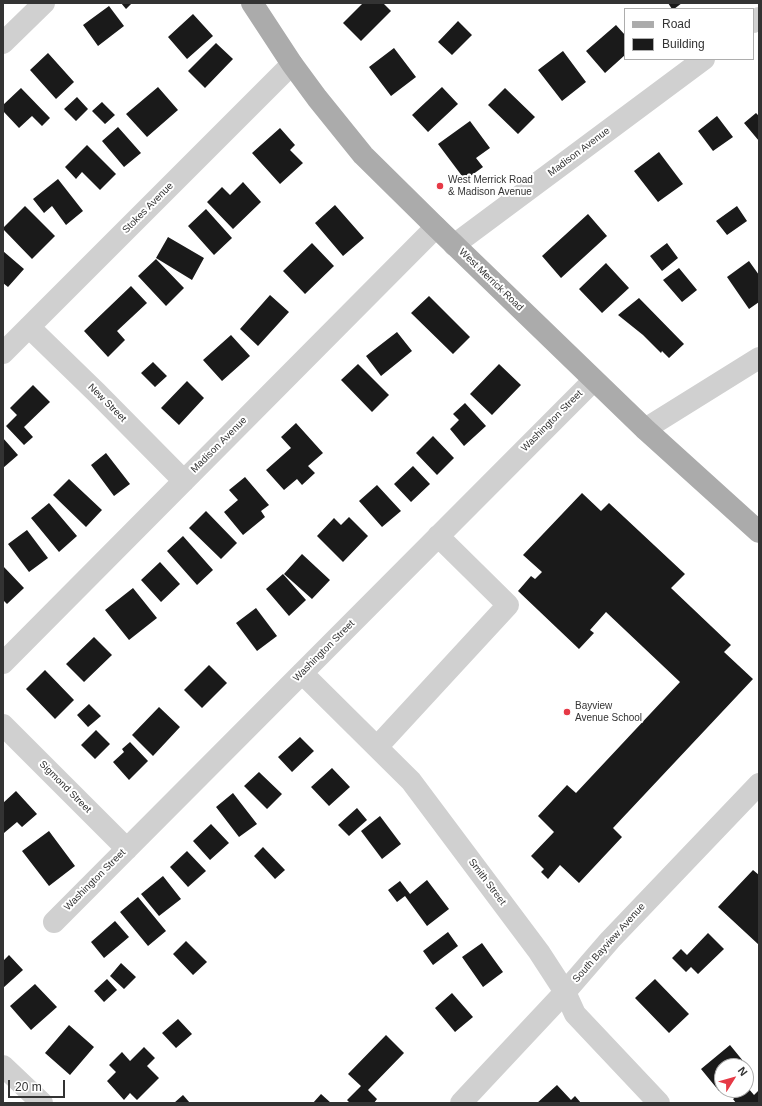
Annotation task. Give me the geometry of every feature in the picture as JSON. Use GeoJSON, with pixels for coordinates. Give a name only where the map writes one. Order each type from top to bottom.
{"type":"FeatureCollection","features":[{"type":"Feature","properties":{"kind":"main road","name":"West Merrick Road"},"geometry":{"type":"LineString","coordinates":[[252,3],[316,98],[363,155],[645,429],[759,532]]}},
{"type":"Feature","properties":{"kind":"street"},"geometry":{"type":"LineString","coordinates":[[3,43],[44,3]]}},
{"type":"Feature","properties":{"kind":"street","name":"Madison Avenue"},"geometry":{"type":"LineString","coordinates":[[454,245],[703,60]]}},
{"type":"Feature","properties":{"kind":"street","name":"Stokes Avenue"},"geometry":{"type":"LineString","coordinates":[[3,353],[292,64]]}},
{"type":"Feature","properties":{"kind":"street","name":"Madison Avenue"},"geometry":{"type":"LineString","coordinates":[[3,663],[436,227]]}},
{"type":"Feature","properties":{"kind":"street","name":"New Street"},"geometry":{"type":"LineString","coordinates":[[29,327],[184,481]]}},
{"type":"Feature","properties":{"kind":"street"},"geometry":{"type":"LineString","coordinates":[[645,429],[759,358]]}},
{"type":"Feature","properties":{"kind":"street","name":"Washington Street"},"geometry":{"type":"LineString","coordinates":[[54,922],[594,380]]}},
{"type":"Feature","properties":{"kind":"street"},"geometry":{"type":"LineString","coordinates":[[378,747],[508,605],[438,536]]}},
{"type":"Feature","properties":{"kind":"street","name":"Smith Street"},"geometry":{"type":"LineString","coordinates":[[302,672],[411,781],[539,952],[565,992],[575,1014],[659,1103]]}},
{"type":"Feature","properties":{"kind":"street","name":"Sigmond Street"},"geometry":{"type":"LineString","coordinates":[[3,725],[126,849]]}},
{"type":"Feature","properties":{"kind":"street","name":"South Bayview Avenue"},"geometry":{"type":"LineString","coordinates":[[461,1103],[565,992],[610,940],[759,784]]}},
{"type":"Feature","properties":{"kind":"street"},"geometry":{"type":"LineString","coordinates":[[3,1066],[42,1103]]}},
{"type":"Feature","properties":{"kind":"building"},"geometry":{"type":"Polygon","coordinates":[[[121,3],[132,3],[126,9],[121,3]]]}},
{"type":"Feature","properties":{"kind":"building"},"geometry":{"type":"Polygon","coordinates":[[[363,3],[383,3],[391,11],[361,41],[343,23],[363,3]]]}},
{"type":"Feature","properties":{"kind":"building"},"geometry":{"type":"Polygon","coordinates":[[[668,3],[682,3],[675,8],[671,8],[668,3]]]}},
{"type":"Feature","properties":{"kind":"building"},"geometry":{"type":"Polygon","coordinates":[[[109,6],[124,26],[98,46],[83,25],[109,6]]]}},
{"type":"Feature","properties":{"kind":"building"},"geometry":{"type":"Polygon","coordinates":[[[193,14],[213,36],[187,59],[168,37],[193,14]]]}},
{"type":"Feature","properties":{"kind":"building"},"geometry":{"type":"Polygon","coordinates":[[[458,21],[472,35],[452,55],[438,42],[458,21]]]}},
{"type":"Feature","properties":{"kind":"building"},"geometry":{"type":"Polygon","coordinates":[[[616,25],[624,34],[624,56],[605,73],[586,51],[616,25]]]}},
{"type":"Feature","properties":{"kind":"building"},"geometry":{"type":"Polygon","coordinates":[[[216,43],[233,59],[205,88],[188,71],[216,43]]]}},
{"type":"Feature","properties":{"kind":"building"},"geometry":{"type":"Polygon","coordinates":[[[394,48],[416,77],[391,96],[369,67],[394,48]]]}},
{"type":"Feature","properties":{"kind":"building"},"geometry":{"type":"Polygon","coordinates":[[[563,51],[586,82],[562,101],[538,70],[563,51]]]}},
{"type":"Feature","properties":{"kind":"building"},"geometry":{"type":"Polygon","coordinates":[[[48,53],[74,82],[56,99],[30,70],[48,53]]]}},
{"type":"Feature","properties":{"kind":"building"},"geometry":{"type":"Polygon","coordinates":[[[158,87],[178,110],[147,137],[126,114],[158,87]]]}},
{"type":"Feature","properties":{"kind":"building"},"geometry":{"type":"Polygon","coordinates":[[[442,87],[458,104],[428,132],[412,115],[442,87]]]}},
{"type":"Feature","properties":{"kind":"building"},"geometry":{"type":"Polygon","coordinates":[[[21,88],[50,118],[42,126],[32,116],[19,128],[3,111],[3,105],[21,88]]]}},
{"type":"Feature","properties":{"kind":"building"},"geometry":{"type":"Polygon","coordinates":[[[505,88],[535,117],[518,134],[488,105],[505,88]]]}},
{"type":"Feature","properties":{"kind":"building"},"geometry":{"type":"Polygon","coordinates":[[[77,97],[88,109],[76,121],[64,109],[77,97]]]}},
{"type":"Feature","properties":{"kind":"building"},"geometry":{"type":"Polygon","coordinates":[[[102,102],[115,115],[105,124],[92,111],[102,102]]]}},
{"type":"Feature","properties":{"kind":"building"},"geometry":{"type":"Polygon","coordinates":[[[756,113],[759,116],[759,141],[744,123],[756,113]]]}},
{"type":"Feature","properties":{"kind":"building"},"geometry":{"type":"Polygon","coordinates":[[[717,116],[733,137],[713,151],[698,131],[717,116]]]}},
{"type":"Feature","properties":{"kind":"building"},"geometry":{"type":"Polygon","coordinates":[[[470,121],[490,148],[476,158],[483,167],[465,180],[438,144],[470,121]]]}},
{"type":"Feature","properties":{"kind":"building"},"geometry":{"type":"Polygon","coordinates":[[[118,127],[141,153],[124,167],[102,141],[118,127]]]}},
{"type":"Feature","properties":{"kind":"building"},"geometry":{"type":"Polygon","coordinates":[[[280,128],[295,145],[290,150],[303,163],[280,184],[252,153],[280,128]]]}},
{"type":"Feature","properties":{"kind":"building"},"geometry":{"type":"Polygon","coordinates":[[[87,145],[116,174],[100,190],[82,172],[76,179],[65,167],[87,145]]]}},
{"type":"Feature","properties":{"kind":"building"},"geometry":{"type":"Polygon","coordinates":[[[659,152],[683,184],[658,202],[634,171],[659,152]]]}},
{"type":"Feature","properties":{"kind":"building"},"geometry":{"type":"Polygon","coordinates":[[[58,179],[83,211],[66,225],[52,206],[44,213],[33,199],[58,179]]]}},
{"type":"Feature","properties":{"kind":"building"},"geometry":{"type":"Polygon","coordinates":[[[243,182],[261,202],[233,229],[207,202],[222,187],[230,195],[243,182]]]}},
{"type":"Feature","properties":{"kind":"building"},"geometry":{"type":"Polygon","coordinates":[[[335,205],[364,238],[343,256],[315,223],[335,205]]]}},
{"type":"Feature","properties":{"kind":"building"},"geometry":{"type":"Polygon","coordinates":[[[25,206],[55,236],[32,259],[3,229],[25,206]]]}},
{"type":"Feature","properties":{"kind":"building"},"geometry":{"type":"Polygon","coordinates":[[[737,206],[747,221],[727,235],[716,221],[737,206]]]}},
{"type":"Feature","properties":{"kind":"building"},"geometry":{"type":"Polygon","coordinates":[[[206,209],[232,238],[214,255],[188,226],[206,209]]]}},
{"type":"Feature","properties":{"kind":"building"},"geometry":{"type":"Polygon","coordinates":[[[588,214],[607,236],[561,278],[542,256],[588,214]]]}},
{"type":"Feature","properties":{"kind":"building"},"geometry":{"type":"Polygon","coordinates":[[[168,237],[204,258],[192,280],[156,258],[168,237]]]}},
{"type":"Feature","properties":{"kind":"building"},"geometry":{"type":"Polygon","coordinates":[[[312,243],[334,266],[305,294],[283,271],[312,243]]]}},
{"type":"Feature","properties":{"kind":"building"},"geometry":{"type":"Polygon","coordinates":[[[667,243],[678,258],[662,271],[650,256],[667,243]]]}},
{"type":"Feature","properties":{"kind":"building"},"geometry":{"type":"Polygon","coordinates":[[[3,251],[24,269],[8,287],[3,283],[3,251]]]}},
{"type":"Feature","properties":{"kind":"building"},"geometry":{"type":"Polygon","coordinates":[[[156,259],[184,288],[166,306],[138,276],[156,259]]]}},
{"type":"Feature","properties":{"kind":"building"},"geometry":{"type":"Polygon","coordinates":[[[749,261],[759,275],[759,302],[749,309],[727,277],[749,261]]]}},
{"type":"Feature","properties":{"kind":"building"},"geometry":{"type":"Polygon","coordinates":[[[606,263],[629,288],[602,313],[579,289],[606,263]]]}},
{"type":"Feature","properties":{"kind":"building"},"geometry":{"type":"Polygon","coordinates":[[[679,268],[697,290],[682,302],[663,280],[679,268]]]}},
{"type":"Feature","properties":{"kind":"building"},"geometry":{"type":"Polygon","coordinates":[[[131,286],[147,303],[117,331],[125,340],[108,357],[84,331],[131,286]]]}},
{"type":"Feature","properties":{"kind":"building"},"geometry":{"type":"Polygon","coordinates":[[[270,295],[289,312],[258,346],[240,329],[270,295]]]}},
{"type":"Feature","properties":{"kind":"building"},"geometry":{"type":"Polygon","coordinates":[[[429,296],[470,337],[453,354],[411,313],[429,296]]]}},
{"type":"Feature","properties":{"kind":"building"},"geometry":{"type":"Polygon","coordinates":[[[639,298],[684,344],[669,358],[662,351],[661,353],[643,335],[618,315],[639,298]]]}},
{"type":"Feature","properties":{"kind":"building"},"geometry":{"type":"Polygon","coordinates":[[[397,332],[412,351],[381,376],[366,356],[397,332]]]}},
{"type":"Feature","properties":{"kind":"building"},"geometry":{"type":"Polygon","coordinates":[[[231,335],[250,356],[222,381],[203,360],[231,335]]]}},
{"type":"Feature","properties":{"kind":"building"},"geometry":{"type":"Polygon","coordinates":[[[153,362],[167,376],[155,387],[141,373],[153,362]]]}},
{"type":"Feature","properties":{"kind":"building"},"geometry":{"type":"Polygon","coordinates":[[[358,364],[389,395],[372,412],[341,380],[358,364]]]}},
{"type":"Feature","properties":{"kind":"building"},"geometry":{"type":"Polygon","coordinates":[[[499,364],[521,385],[492,415],[470,394],[499,364]]]}},
{"type":"Feature","properties":{"kind":"building"},"geometry":{"type":"Polygon","coordinates":[[[187,381],[204,398],[179,425],[161,408],[187,381]]]}},
{"type":"Feature","properties":{"kind":"building"},"geometry":{"type":"Polygon","coordinates":[[[33,385],[50,402],[24,427],[33,437],[24,445],[6,426],[17,415],[10,408],[33,385]]]}},
{"type":"Feature","properties":{"kind":"building"},"geometry":{"type":"Polygon","coordinates":[[[465,403],[486,426],[464,446],[450,429],[459,420],[453,414],[465,403]]]}},
{"type":"Feature","properties":{"kind":"building"},"geometry":{"type":"Polygon","coordinates":[[[296,423],[323,453],[308,466],[315,473],[302,485],[297,479],[284,490],[266,470],[291,448],[281,437],[296,423]]]}},
{"type":"Feature","properties":{"kind":"building"},"geometry":{"type":"Polygon","coordinates":[[[433,436],[454,458],[437,475],[416,453],[433,436]]]}},
{"type":"Feature","properties":{"kind":"building"},"geometry":{"type":"Polygon","coordinates":[[[3,438],[18,455],[3,468],[3,438]]]}},
{"type":"Feature","properties":{"kind":"building"},"geometry":{"type":"Polygon","coordinates":[[[106,453],[130,484],[114,496],[91,465],[106,453]]]}},
{"type":"Feature","properties":{"kind":"building"},"geometry":{"type":"Polygon","coordinates":[[[413,466],[430,484],[411,502],[394,484],[413,466]]]}},
{"type":"Feature","properties":{"kind":"building"},"geometry":{"type":"Polygon","coordinates":[[[245,477],[269,505],[261,511],[265,517],[243,535],[224,512],[238,500],[229,490],[245,477]]]}},
{"type":"Feature","properties":{"kind":"building"},"geometry":{"type":"Polygon","coordinates":[[[69,479],[102,510],[86,527],[53,495],[69,479]]]}},
{"type":"Feature","properties":{"kind":"building"},"geometry":{"type":"Polygon","coordinates":[[[377,485],[401,511],[382,527],[359,501],[377,485]]]}},
{"type":"Feature","properties":{"kind":"building"},"geometry":{"type":"Polygon","coordinates":[[[582,493],[601,511],[609,503],[685,574],[671,588],[731,645],[724,652],[753,679],[613,828],[622,837],[579,883],[560,865],[548,879],[541,872],[544,869],[531,856],[554,832],[538,816],[567,785],[576,793],[680,682],[606,612],[590,630],[594,633],[579,649],[518,591],[531,576],[535,579],[542,572],[523,555],[582,493]]]}},
{"type":"Feature","properties":{"kind":"building"},"geometry":{"type":"Polygon","coordinates":[[[49,503],[77,536],[59,552],[31,518],[49,503]]]}},
{"type":"Feature","properties":{"kind":"building"},"geometry":{"type":"Polygon","coordinates":[[[206,511],[237,543],[221,559],[189,528],[206,511]]]}},
{"type":"Feature","properties":{"kind":"building"},"geometry":{"type":"Polygon","coordinates":[[[349,517],[368,536],[343,562],[317,536],[334,518],[341,525],[349,517]]]}},
{"type":"Feature","properties":{"kind":"building"},"geometry":{"type":"Polygon","coordinates":[[[27,530],[48,558],[29,572],[8,544],[27,530]]]}},
{"type":"Feature","properties":{"kind":"building"},"geometry":{"type":"Polygon","coordinates":[[[183,536],[213,570],[197,585],[167,551],[183,536]]]}},
{"type":"Feature","properties":{"kind":"building"},"geometry":{"type":"Polygon","coordinates":[[[302,554],[330,580],[312,599],[284,574],[302,554]]]}},
{"type":"Feature","properties":{"kind":"building"},"geometry":{"type":"Polygon","coordinates":[[[160,562],[180,584],[161,602],[141,580],[160,562]]]}},
{"type":"Feature","properties":{"kind":"building"},"geometry":{"type":"Polygon","coordinates":[[[3,566],[24,588],[7,604],[3,600],[3,566]]]}},
{"type":"Feature","properties":{"kind":"building"},"geometry":{"type":"Polygon","coordinates":[[[283,574],[306,600],[289,616],[266,589],[283,574]]]}},
{"type":"Feature","properties":{"kind":"building"},"geometry":{"type":"Polygon","coordinates":[[[133,588],[157,618],[129,640],[105,610],[133,588]]]}},
{"type":"Feature","properties":{"kind":"building"},"geometry":{"type":"Polygon","coordinates":[[[256,608],[277,636],[257,651],[236,623],[256,608]]]}},
{"type":"Feature","properties":{"kind":"building"},"geometry":{"type":"Polygon","coordinates":[[[94,637],[112,655],[84,682],[66,664],[94,637]]]}},
{"type":"Feature","properties":{"kind":"building"},"geometry":{"type":"Polygon","coordinates":[[[209,665],[227,683],[202,708],[184,690],[209,665]]]}},
{"type":"Feature","properties":{"kind":"building"},"geometry":{"type":"Polygon","coordinates":[[[45,670],[74,700],[55,719],[26,689],[45,670]]]}},
{"type":"Feature","properties":{"kind":"building"},"geometry":{"type":"Polygon","coordinates":[[[89,704],[101,716],[88,727],[77,715],[89,704]]]}},
{"type":"Feature","properties":{"kind":"building"},"geometry":{"type":"Polygon","coordinates":[[[159,707],[180,727],[153,756],[132,735],[159,707]]]}},
{"type":"Feature","properties":{"kind":"building"},"geometry":{"type":"Polygon","coordinates":[[[96,730],[110,744],[95,759],[81,745],[96,730]]]}},
{"type":"Feature","properties":{"kind":"building"},"geometry":{"type":"Polygon","coordinates":[[[300,737],[314,751],[292,772],[278,757],[300,737]]]}},
{"type":"Feature","properties":{"kind":"building"},"geometry":{"type":"Polygon","coordinates":[[[130,742],[148,761],[129,780],[113,762],[124,752],[122,749],[130,742]]]}},
{"type":"Feature","properties":{"kind":"building"},"geometry":{"type":"Polygon","coordinates":[[[332,768],[350,787],[329,806],[311,787],[332,768]]]}},
{"type":"Feature","properties":{"kind":"building"},"geometry":{"type":"Polygon","coordinates":[[[259,772],[282,794],[267,809],[244,786],[259,772]]]}},
{"type":"Feature","properties":{"kind":"building"},"geometry":{"type":"Polygon","coordinates":[[[16,791],[37,814],[22,827],[17,822],[4,833],[3,803],[16,791]]]}},
{"type":"Feature","properties":{"kind":"building"},"geometry":{"type":"Polygon","coordinates":[[[233,793],[257,824],[239,837],[216,807],[233,793]]]}},
{"type":"Feature","properties":{"kind":"building"},"geometry":{"type":"Polygon","coordinates":[[[357,808],[367,820],[349,836],[338,825],[357,808]]]}},
{"type":"Feature","properties":{"kind":"building"},"geometry":{"type":"Polygon","coordinates":[[[380,816],[401,844],[382,859],[361,831],[380,816]]]}},
{"type":"Feature","properties":{"kind":"building"},"geometry":{"type":"Polygon","coordinates":[[[211,824],[229,843],[210,860],[193,841],[211,824]]]}},
{"type":"Feature","properties":{"kind":"building"},"geometry":{"type":"Polygon","coordinates":[[[49,831],[75,866],[49,886],[22,851],[49,831]]]}},
{"type":"Feature","properties":{"kind":"building"},"geometry":{"type":"Polygon","coordinates":[[[263,847],[285,870],[275,879],[254,856],[263,847]]]}},
{"type":"Feature","properties":{"kind":"building"},"geometry":{"type":"Polygon","coordinates":[[[187,851],[206,871],[188,887],[170,867],[187,851]]]}},
{"type":"Feature","properties":{"kind":"building"},"geometry":{"type":"Polygon","coordinates":[[[753,870],[759,875],[759,945],[718,907],[753,870]]]}},
{"type":"Feature","properties":{"kind":"building"},"geometry":{"type":"Polygon","coordinates":[[[163,876],[181,899],[159,916],[141,894],[163,876]]]}},
{"type":"Feature","properties":{"kind":"building"},"geometry":{"type":"Polygon","coordinates":[[[427,880],[449,909],[427,926],[405,896],[397,902],[388,890],[400,881],[410,894],[427,880]]]}},
{"type":"Feature","properties":{"kind":"building"},"geometry":{"type":"Polygon","coordinates":[[[138,897],[166,931],[148,946],[120,912],[138,897]]]}},
{"type":"Feature","properties":{"kind":"building"},"geometry":{"type":"Polygon","coordinates":[[[115,921],[129,937],[104,958],[91,942],[115,921]]]}},
{"type":"Feature","properties":{"kind":"building"},"geometry":{"type":"Polygon","coordinates":[[[448,932],[458,946],[433,965],[423,951],[448,932]]]}},
{"type":"Feature","properties":{"kind":"building"},"geometry":{"type":"Polygon","coordinates":[[[708,933],[724,949],[698,974],[691,967],[686,972],[672,958],[681,949],[687,955],[708,933]]]}},
{"type":"Feature","properties":{"kind":"building"},"geometry":{"type":"Polygon","coordinates":[[[186,941],[207,962],[193,975],[173,954],[186,941]]]}},
{"type":"Feature","properties":{"kind":"building"},"geometry":{"type":"Polygon","coordinates":[[[482,943],[503,972],[483,987],[462,957],[482,943]]]}},
{"type":"Feature","properties":{"kind":"building"},"geometry":{"type":"Polygon","coordinates":[[[9,955],[23,970],[3,988],[3,961],[9,955]]]}},
{"type":"Feature","properties":{"kind":"building"},"geometry":{"type":"Polygon","coordinates":[[[121,963],[136,977],[124,989],[110,976],[121,963]]]}},
{"type":"Feature","properties":{"kind":"building"},"geometry":{"type":"Polygon","coordinates":[[[107,979],[117,990],[104,1002],[94,991],[107,979]]]}},
{"type":"Feature","properties":{"kind":"building"},"geometry":{"type":"Polygon","coordinates":[[[655,979],[689,1014],[669,1033],[635,998],[655,979]]]}},
{"type":"Feature","properties":{"kind":"building"},"geometry":{"type":"Polygon","coordinates":[[[35,984],[57,1007],[31,1030],[10,1006],[35,984]]]}},
{"type":"Feature","properties":{"kind":"building"},"geometry":{"type":"Polygon","coordinates":[[[452,993],[473,1017],[455,1032],[435,1008],[452,993]]]}},
{"type":"Feature","properties":{"kind":"building"},"geometry":{"type":"Polygon","coordinates":[[[178,1019],[192,1034],[176,1048],[162,1033],[178,1019]]]}},
{"type":"Feature","properties":{"kind":"building"},"geometry":{"type":"Polygon","coordinates":[[[69,1025],[94,1047],[70,1075],[45,1053],[69,1025]]]}},
{"type":"Feature","properties":{"kind":"building"},"geometry":{"type":"Polygon","coordinates":[[[386,1035],[404,1053],[368,1090],[377,1099],[374,1103],[350,1103],[347,1100],[361,1086],[348,1074],[386,1035]]]}},
{"type":"Feature","properties":{"kind":"building"},"geometry":{"type":"Polygon","coordinates":[[[730,1045],[741,1058],[714,1058],[730,1045]]]}},
{"type":"Feature","properties":{"kind":"building"},"geometry":{"type":"Polygon","coordinates":[[[144,1047],[155,1058],[147,1066],[159,1078],[137,1100],[130,1093],[124,1100],[107,1081],[116,1072],[109,1065],[122,1052],[130,1061],[144,1047]]]}},
{"type":"Feature","properties":{"kind":"building"},"geometry":{"type":"Polygon","coordinates":[[[714,1058],[714,1085],[701,1069],[714,1058]]]}},
{"type":"Feature","properties":{"kind":"building"},"geometry":{"type":"Polygon","coordinates":[[[557,1085],[571,1100],[575,1096],[581,1103],[537,1103],[557,1085]]]}},
{"type":"Feature","properties":{"kind":"building"},"geometry":{"type":"Polygon","coordinates":[[[759,1090],[759,1103],[736,1103],[733,1099],[754,1098],[754,1095],[759,1090]]]}},
{"type":"Feature","properties":{"kind":"building"},"geometry":{"type":"Polygon","coordinates":[[[321,1094],[331,1103],[313,1103],[321,1094]]]}},
{"type":"Feature","properties":{"kind":"building"},"geometry":{"type":"Polygon","coordinates":[[[183,1095],[190,1103],[174,1103],[183,1095]]]}},
{"type":"Feature","properties":{"kind":"place","name":"West Merrick Road & Madison Avenue"},"geometry":{"type":"Point","coordinates":[440,186]}},
{"type":"Feature","properties":{"kind":"place","name":"Bayview Avenue School"},"geometry":{"type":"Point","coordinates":[567,712]}}]}
